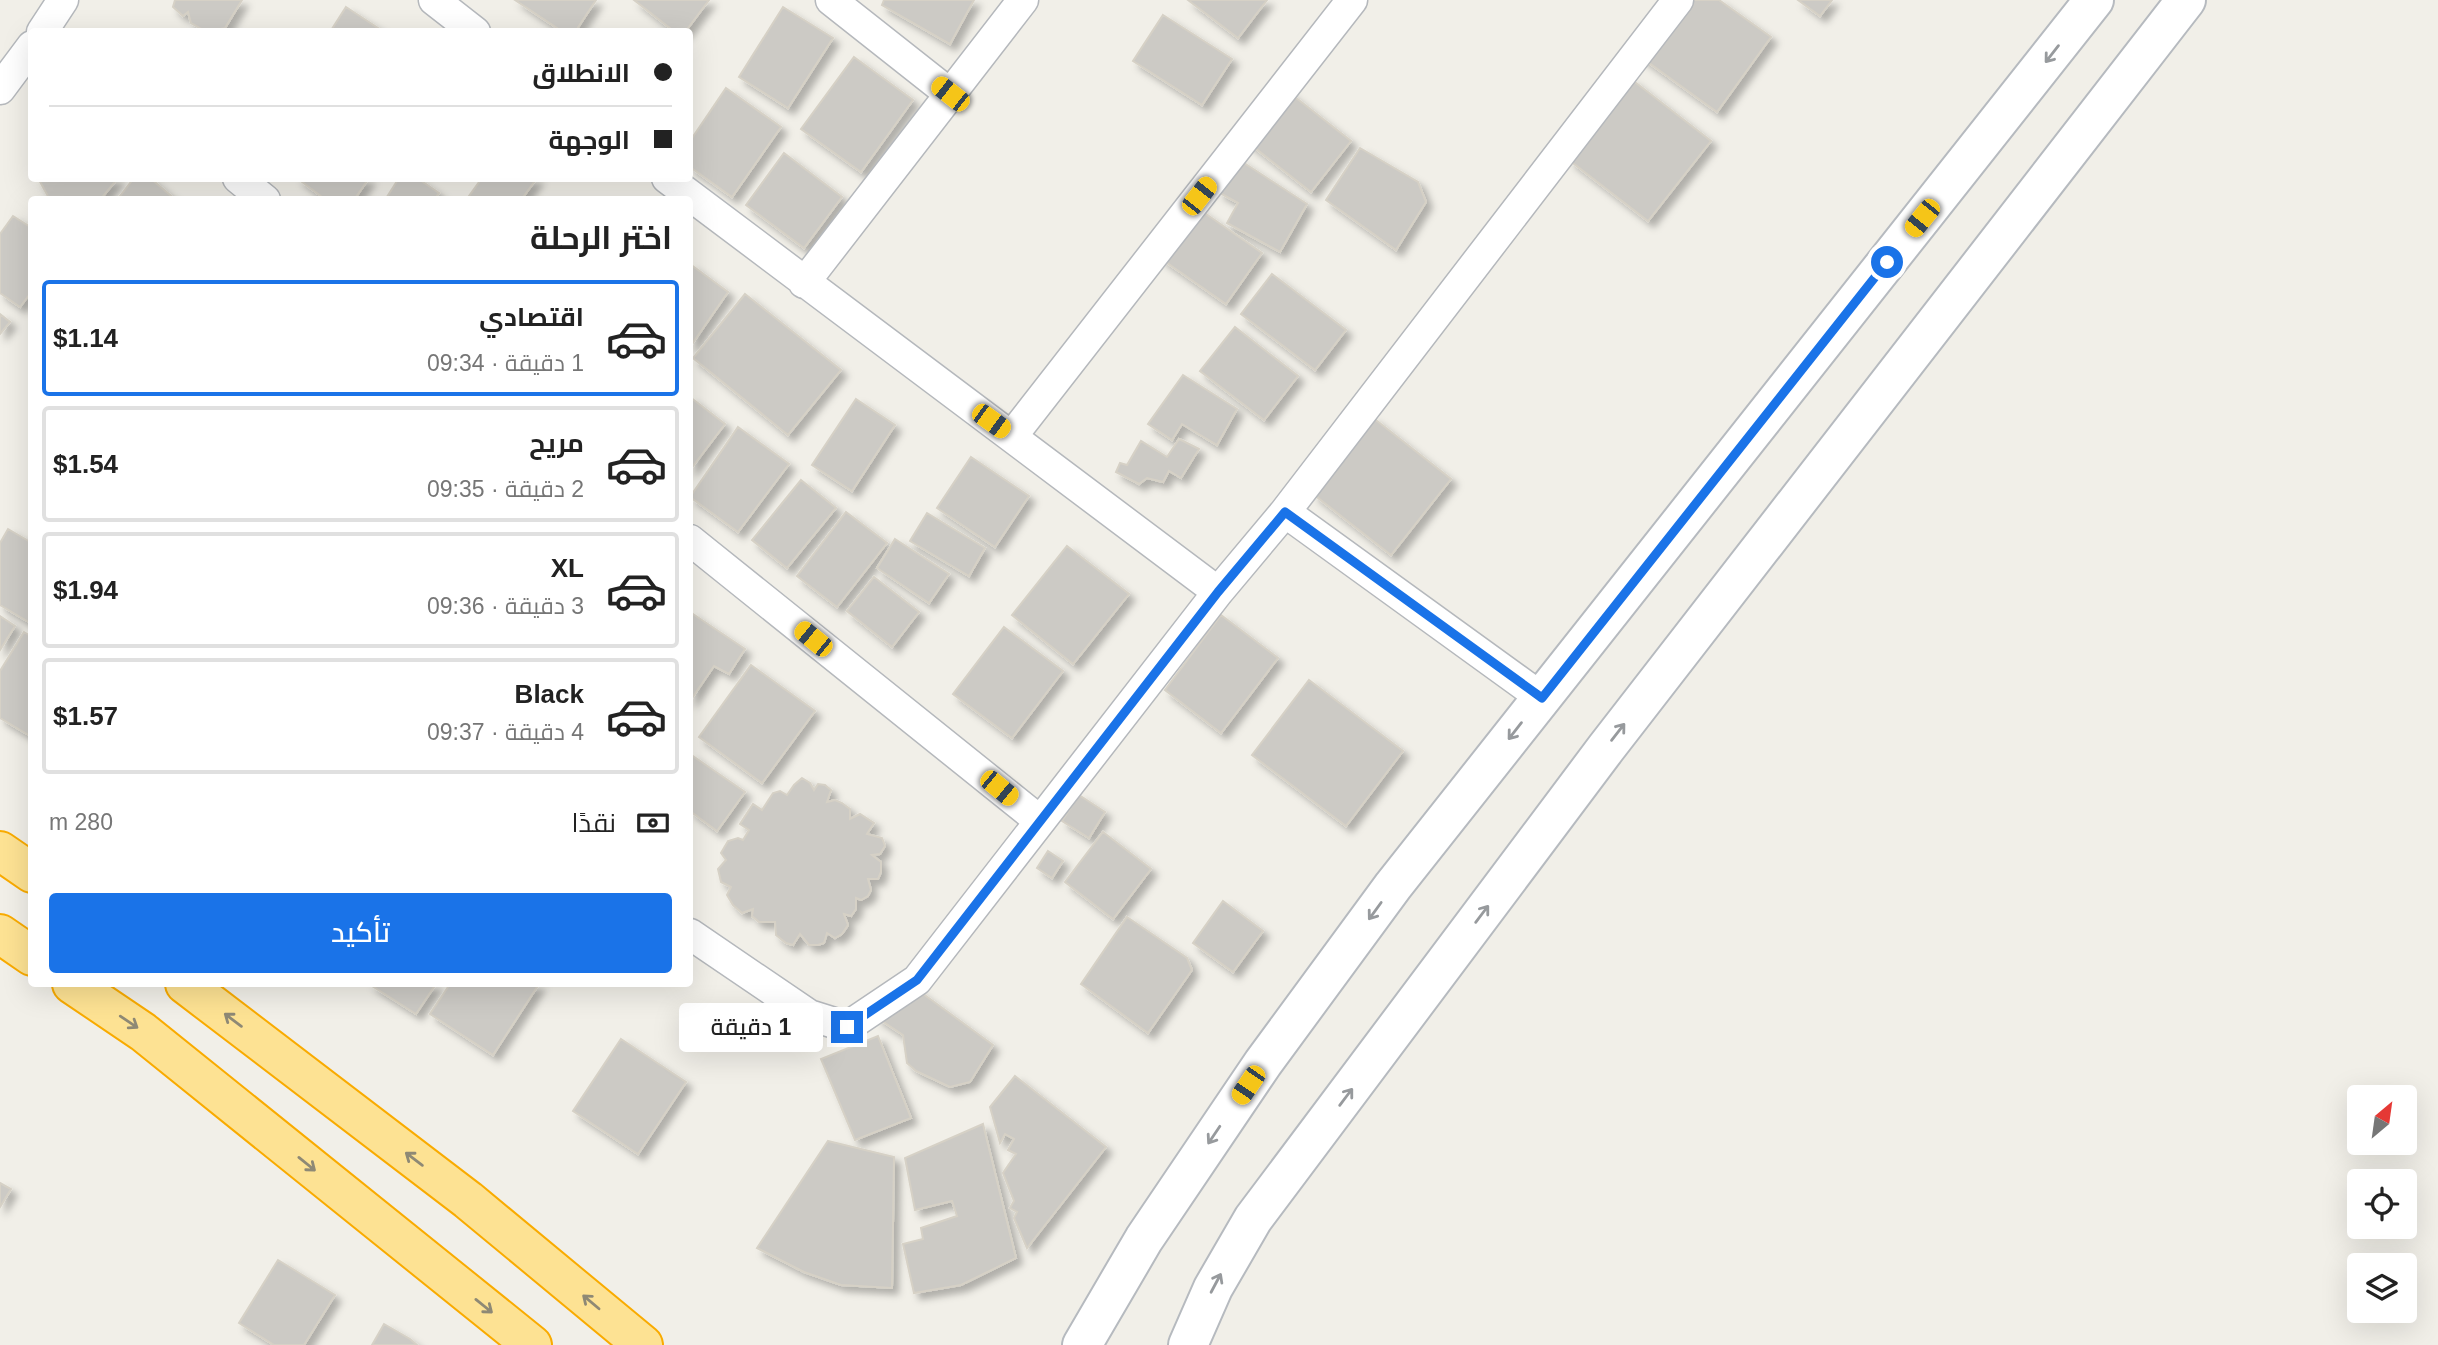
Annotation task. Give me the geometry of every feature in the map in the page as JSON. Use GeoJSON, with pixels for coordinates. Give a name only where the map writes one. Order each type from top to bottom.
{"type":"FeatureCollection","features":[{"type":"Feature","properties":{"kind":"highway"},"geometry":{"type":"LineString","coordinates":[[0,851],[28,870]]}},
{"type":"Feature","properties":{"kind":"highway"},"geometry":{"type":"LineString","coordinates":[[0,934],[28,953]]}},
{"type":"Feature","properties":{"kind":"highway"},"geometry":{"type":"LineString","coordinates":[[76,987],[143,1032],[532,1345]]}},
{"type":"Feature","properties":{"kind":"highway"},"geometry":{"type":"LineString","coordinates":[[189,987],[468,1200],[643,1345]]}},
{"type":"Feature","properties":{"kind":"main road"},"geometry":{"type":"LineString","coordinates":[[1082,1345],[1144,1239],[1263,1063],[1394,886],[2094,0]]}},
{"type":"Feature","properties":{"kind":"main road"},"geometry":{"type":"LineString","coordinates":[[1188,1345],[1213,1288],[1253,1219],[1615,737],[2186,0]]}},
{"type":"Feature","properties":{"kind":"street"},"geometry":{"type":"LineString","coordinates":[[433,0],[470,28]]}},
{"type":"Feature","properties":{"kind":"street"},"geometry":{"type":"LineString","coordinates":[[831,0],[950,94]]}},
{"type":"Feature","properties":{"kind":"street"},"geometry":{"type":"LineString","coordinates":[[804,283],[1023,0]]}},
{"type":"Feature","properties":{"kind":"street"},"geometry":{"type":"LineString","coordinates":[[1012,436],[1352,0]]}},
{"type":"Feature","properties":{"kind":"street"},"geometry":{"type":"LineString","coordinates":[[693,936],[809,1015],[847,1027],[917,980],[1218,592],[1285,512],[1678,0]]}},
{"type":"Feature","properties":{"kind":"street"},"geometry":{"type":"LineString","coordinates":[[0,89],[28,53]]}},
{"type":"Feature","properties":{"kind":"street"},"geometry":{"type":"LineString","coordinates":[[243,182],[260,196]]}},
{"type":"Feature","properties":{"kind":"street"},"geometry":{"type":"LineString","coordinates":[[672,182],[690,196]]}},
{"type":"Feature","properties":{"kind":"street"},"geometry":{"type":"LineString","coordinates":[[693,198],[1218,592]]}},
{"type":"Feature","properties":{"kind":"street"},"geometry":{"type":"LineString","coordinates":[[1285,512],[1542,698]]}},
{"type":"Feature","properties":{"kind":"street"},"geometry":{"type":"LineString","coordinates":[[693,542],[1040,821]]}},
{"type":"Feature","properties":{"kind":"building"},"geometry":{"type":"Polygon","coordinates":[[[175,0],[242,0],[225,28],[200,28],[191,23],[188,12],[183,16],[173,7],[175,0]]]}},
{"type":"Feature","properties":{"kind":"building"},"geometry":{"type":"Polygon","coordinates":[[[515,0],[596,0],[578,28],[557,28],[515,0]]]}},
{"type":"Feature","properties":{"kind":"building"},"geometry":{"type":"Polygon","coordinates":[[[634,0],[709,0],[688,28],[670,28],[634,0]]]}},
{"type":"Feature","properties":{"kind":"building"},"geometry":{"type":"Polygon","coordinates":[[[884,0],[974,0],[950,44],[882,5],[884,0]]]}},
{"type":"Feature","properties":{"kind":"building"},"geometry":{"type":"Polygon","coordinates":[[[1188,0],[1267,0],[1238,38],[1188,0]]]}},
{"type":"Feature","properties":{"kind":"building"},"geometry":{"type":"Polygon","coordinates":[[[1678,0],[1719,0],[1771,37],[1717,112],[1638,55],[1678,0]]]}},
{"type":"Feature","properties":{"kind":"building"},"geometry":{"type":"Polygon","coordinates":[[[1798,0],[1832,0],[1820,16],[1798,0]]]}},
{"type":"Feature","properties":{"kind":"building"},"geometry":{"type":"Polygon","coordinates":[[[346,7],[378,28],[333,28],[346,7]]]}},
{"type":"Feature","properties":{"kind":"building"},"geometry":{"type":"Polygon","coordinates":[[[783,7],[833,38],[788,108],[739,77],[783,7]]]}},
{"type":"Feature","properties":{"kind":"building"},"geometry":{"type":"Polygon","coordinates":[[[1163,15],[1232,59],[1202,105],[1133,61],[1163,15]]]}},
{"type":"Feature","properties":{"kind":"building"},"geometry":{"type":"Polygon","coordinates":[[[854,57],[913,100],[861,172],[801,129],[854,57]]]}},
{"type":"Feature","properties":{"kind":"building"},"geometry":{"type":"Polygon","coordinates":[[[1631,79],[1711,141],[1648,221],[1569,160],[1631,79]]]}},
{"type":"Feature","properties":{"kind":"building"},"geometry":{"type":"Polygon","coordinates":[[[726,88],[781,127],[732,197],[693,169],[693,137],[726,88]]]}},
{"type":"Feature","properties":{"kind":"building"},"geometry":{"type":"Polygon","coordinates":[[[1286,90],[1351,141],[1311,192],[1246,141],[1286,90]]]}},
{"type":"Feature","properties":{"kind":"building"},"geometry":{"type":"Polygon","coordinates":[[[1360,148],[1418,182],[1426,202],[1396,250],[1326,200],[1360,148]]]}},
{"type":"Feature","properties":{"kind":"building"},"geometry":{"type":"Polygon","coordinates":[[[784,153],[842,197],[804,248],[746,205],[784,153]]]}},
{"type":"Feature","properties":{"kind":"building"},"geometry":{"type":"Polygon","coordinates":[[[1238,159],[1307,204],[1280,252],[1227,223],[1238,203],[1218,192],[1238,159]]]}},
{"type":"Feature","properties":{"kind":"building"},"geometry":{"type":"Polygon","coordinates":[[[40,182],[115,182],[103,196],[48,196],[40,182]]]}},
{"type":"Feature","properties":{"kind":"building"},"geometry":{"type":"Polygon","coordinates":[[[131,182],[155,182],[171,196],[120,196],[131,182]]]}},
{"type":"Feature","properties":{"kind":"building"},"geometry":{"type":"Polygon","coordinates":[[[302,182],[366,182],[357,196],[321,196],[302,182]]]}},
{"type":"Feature","properties":{"kind":"building"},"geometry":{"type":"Polygon","coordinates":[[[396,182],[423,182],[439,193],[437,196],[388,196],[396,182]]]}},
{"type":"Feature","properties":{"kind":"building"},"geometry":{"type":"Polygon","coordinates":[[[479,182],[534,182],[524,196],[469,196],[479,182]]]}},
{"type":"Feature","properties":{"kind":"building"},"geometry":{"type":"Polygon","coordinates":[[[1196,207],[1262,253],[1226,304],[1160,258],[1196,207]]]}},
{"type":"Feature","properties":{"kind":"building"},"geometry":{"type":"Polygon","coordinates":[[[13,216],[28,225],[28,296],[20,307],[0,293],[0,234],[13,216]]]}},
{"type":"Feature","properties":{"kind":"building"},"geometry":{"type":"Polygon","coordinates":[[[693,266],[728,292],[693,343],[693,266]]]}},
{"type":"Feature","properties":{"kind":"building"},"geometry":{"type":"Polygon","coordinates":[[[1272,274],[1346,330],[1315,370],[1241,314],[1272,274]]]}},
{"type":"Feature","properties":{"kind":"building"},"geometry":{"type":"Polygon","coordinates":[[[745,294],[841,370],[788,435],[693,358],[745,294]]]}},
{"type":"Feature","properties":{"kind":"building"},"geometry":{"type":"Polygon","coordinates":[[[0,314],[10,322],[0,334],[0,314]]]}},
{"type":"Feature","properties":{"kind":"building"},"geometry":{"type":"Polygon","coordinates":[[[1235,327],[1298,376],[1264,420],[1200,371],[1235,327]]]}},
{"type":"Feature","properties":{"kind":"building"},"geometry":{"type":"Polygon","coordinates":[[[1183,375],[1237,409],[1217,445],[1182,424],[1172,440],[1148,424],[1183,375]]]}},
{"type":"Feature","properties":{"kind":"building"},"geometry":{"type":"Polygon","coordinates":[[[693,399],[725,424],[693,466],[693,399]]]}},
{"type":"Feature","properties":{"kind":"building"},"geometry":{"type":"Polygon","coordinates":[[[856,399],[895,425],[852,491],[812,465],[856,399]]]}},
{"type":"Feature","properties":{"kind":"building"},"geometry":{"type":"Polygon","coordinates":[[[1372,417],[1451,479],[1391,555],[1313,494],[1372,417]]]}},
{"type":"Feature","properties":{"kind":"building"},"geometry":{"type":"Polygon","coordinates":[[[738,427],[789,464],[738,532],[693,499],[693,493],[738,427]]]}},
{"type":"Feature","properties":{"kind":"building"},"geometry":{"type":"Polygon","coordinates":[[[1179,439],[1199,449],[1181,478],[1169,471],[1163,482],[1147,478],[1139,484],[1116,472],[1120,463],[1127,465],[1141,441],[1167,457],[1179,439]]]}},
{"type":"Feature","properties":{"kind":"building"},"geometry":{"type":"Polygon","coordinates":[[[971,457],[1029,496],[995,547],[937,508],[971,457]]]}},
{"type":"Feature","properties":{"kind":"building"},"geometry":{"type":"Polygon","coordinates":[[[801,480],[836,508],[787,568],[752,540],[801,480]]]}},
{"type":"Feature","properties":{"kind":"building"},"geometry":{"type":"Polygon","coordinates":[[[846,512],[887,543],[837,607],[797,576],[846,512]]]}},
{"type":"Feature","properties":{"kind":"building"},"geometry":{"type":"Polygon","coordinates":[[[927,513],[985,548],[969,576],[910,541],[927,513]]]}},
{"type":"Feature","properties":{"kind":"building"},"geometry":{"type":"Polygon","coordinates":[[[8,529],[28,541],[28,622],[0,605],[0,543],[8,529]]]}},
{"type":"Feature","properties":{"kind":"building"},"geometry":{"type":"Polygon","coordinates":[[[895,539],[949,574],[929,603],[877,568],[895,539]]]}},
{"type":"Feature","properties":{"kind":"building"},"geometry":{"type":"Polygon","coordinates":[[[1067,546],[1129,594],[1073,664],[1012,615],[1067,546]]]}},
{"type":"Feature","properties":{"kind":"building"},"geometry":{"type":"Polygon","coordinates":[[[874,577],[919,612],[892,647],[847,611],[874,577]]]}},
{"type":"Feature","properties":{"kind":"building"},"geometry":{"type":"Polygon","coordinates":[[[693,614],[745,649],[729,674],[714,666],[693,697],[693,614]]]}},
{"type":"Feature","properties":{"kind":"building"},"geometry":{"type":"Polygon","coordinates":[[[1221,615],[1278,658],[1221,733],[1165,690],[1221,615]]]}},
{"type":"Feature","properties":{"kind":"building"},"geometry":{"type":"Polygon","coordinates":[[[0,616],[15,626],[0,650],[0,616]]]}},
{"type":"Feature","properties":{"kind":"building"},"geometry":{"type":"Polygon","coordinates":[[[1004,627],[1063,671],[1012,738],[953,694],[1004,627]]]}},
{"type":"Feature","properties":{"kind":"building"},"geometry":{"type":"Polygon","coordinates":[[[24,632],[28,634],[28,735],[0,718],[0,671],[24,632]]]}},
{"type":"Feature","properties":{"kind":"building"},"geometry":{"type":"Polygon","coordinates":[[[751,665],[815,711],[762,783],[699,737],[751,665]]]}},
{"type":"Feature","properties":{"kind":"building"},"geometry":{"type":"Polygon","coordinates":[[[1309,680],[1403,751],[1346,826],[1252,755],[1309,680]]]}},
{"type":"Feature","properties":{"kind":"building"},"geometry":{"type":"Polygon","coordinates":[[[693,756],[745,792],[717,831],[693,813],[693,756]]]}},
{"type":"Feature","properties":{"kind":"building"},"geometry":{"type":"Polygon","coordinates":[[[802,778],[810,783],[814,790],[818,784],[831,790],[827,802],[835,800],[842,803],[850,809],[850,819],[860,814],[874,823],[867,834],[882,838],[885,846],[880,854],[872,855],[881,862],[881,872],[878,879],[868,879],[871,890],[868,896],[861,900],[856,898],[856,909],[851,916],[844,914],[848,925],[842,934],[835,938],[827,933],[824,943],[818,945],[809,945],[800,934],[793,945],[786,943],[776,935],[775,922],[759,922],[752,916],[753,909],[742,913],[727,895],[731,887],[721,882],[718,869],[726,860],[721,853],[728,841],[738,838],[743,840],[749,830],[740,824],[753,804],[762,810],[773,793],[780,791],[787,795],[802,778]]]}},
{"type":"Feature","properties":{"kind":"building"},"geometry":{"type":"Polygon","coordinates":[[[1079,795],[1105,812],[1089,838],[1062,821],[1079,795]]]}},
{"type":"Feature","properties":{"kind":"building"},"geometry":{"type":"Polygon","coordinates":[[[1103,832],[1151,869],[1113,919],[1065,882],[1103,832]]]}},
{"type":"Feature","properties":{"kind":"building"},"geometry":{"type":"Polygon","coordinates":[[[1048,851],[1063,861],[1052,878],[1037,868],[1048,851]]]}},
{"type":"Feature","properties":{"kind":"building"},"geometry":{"type":"Polygon","coordinates":[[[1223,901],[1263,931],[1233,972],[1193,943],[1223,901]]]}},
{"type":"Feature","properties":{"kind":"building"},"geometry":{"type":"Polygon","coordinates":[[[1127,917],[1187,958],[1192,970],[1148,1033],[1081,984],[1127,917]]]}},
{"type":"Feature","properties":{"kind":"building"},"geometry":{"type":"Polygon","coordinates":[[[900,977],[993,1045],[970,1082],[950,1087],[916,1071],[907,1063],[903,1035],[876,1017],[900,977]]]}},
{"type":"Feature","properties":{"kind":"building"},"geometry":{"type":"Polygon","coordinates":[[[374,987],[434,987],[416,1014],[374,987]]]}},
{"type":"Feature","properties":{"kind":"building"},"geometry":{"type":"Polygon","coordinates":[[[448,987],[537,987],[493,1055],[430,1014],[448,987]]]}},
{"type":"Feature","properties":{"kind":"building"},"geometry":{"type":"Polygon","coordinates":[[[878,1036],[911,1118],[855,1140],[821,1059],[878,1036]]]}},
{"type":"Feature","properties":{"kind":"building"},"geometry":{"type":"Polygon","coordinates":[[[621,1039],[686,1082],[638,1154],[573,1111],[621,1039]]]}},
{"type":"Feature","properties":{"kind":"building"},"geometry":{"type":"Polygon","coordinates":[[[1015,1076],[1106,1147],[1027,1248],[1014,1218],[1017,1212],[1010,1208],[1014,1201],[1003,1173],[1016,1154],[1008,1150],[1014,1139],[1005,1134],[1000,1143],[990,1107],[1015,1076]]]}},
{"type":"Feature","properties":{"kind":"building"},"geometry":{"type":"Polygon","coordinates":[[[983,1124],[1016,1258],[961,1285],[914,1293],[903,1244],[923,1239],[921,1228],[957,1216],[952,1201],[915,1210],[905,1158],[983,1124]]]}},
{"type":"Feature","properties":{"kind":"building"},"geometry":{"type":"Polygon","coordinates":[[[828,1141],[894,1157],[892,1288],[841,1285],[804,1272],[757,1248],[828,1141]]]}},
{"type":"Feature","properties":{"kind":"building"},"geometry":{"type":"Polygon","coordinates":[[[0,1183],[11,1189],[0,1207],[0,1183]]]}},
{"type":"Feature","properties":{"kind":"building"},"geometry":{"type":"Polygon","coordinates":[[[278,1260],[335,1295],[304,1345],[274,1345],[239,1323],[278,1260]]]}},
{"type":"Feature","properties":{"kind":"building"},"geometry":{"type":"Polygon","coordinates":[[[384,1324],[410,1339],[417,1345],[372,1345],[384,1324]]]}},
{"type":"Feature","properties":{"kind":"route"},"geometry":{"type":"LineString","coordinates":[[847,1027],[917,980],[1218,592],[1285,512],[1542,698],[1887,262]]}}]}
